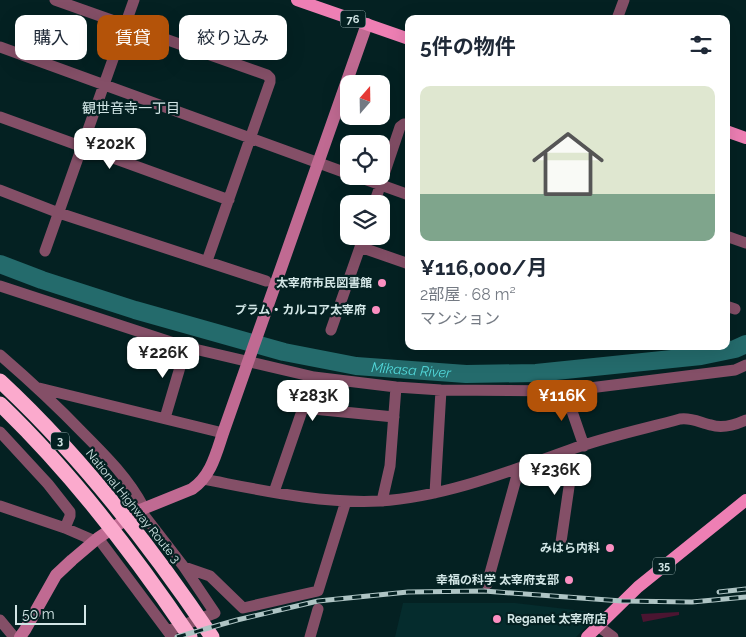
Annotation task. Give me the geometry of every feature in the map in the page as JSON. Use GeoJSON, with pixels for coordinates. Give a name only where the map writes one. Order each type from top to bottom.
{"type":"FeatureCollection","features":[{"type":"Feature","properties":{"kind":"highway","name":"National Highway Route 3"},"geometry":{"type":"LineString","coordinates":[[0,381],[28,406],[72,454],[116,507],[186,598],[212,637]]}},
{"type":"Feature","properties":{"kind":"highway","name":"3"},"geometry":{"type":"LineString","coordinates":[[0,404],[56,463],[103,519],[142,569],[190,637]]}},
{"type":"Feature","properties":{"kind":"main road","name":"76"},"geometry":{"type":"LineString","coordinates":[[297,0],[405,38]]}},
{"type":"Feature","properties":{"kind":"main road"},"geometry":{"type":"LineString","coordinates":[[730,132],[746,138]]}},
{"type":"Feature","properties":{"kind":"main road","name":"35"},"geometry":{"type":"LineString","coordinates":[[587,637],[638,587],[746,500]]}},
{"type":"Feature","properties":{"kind":"street"},"geometry":{"type":"LineString","coordinates":[[55,0],[97,16]]}},
{"type":"Feature","properties":{"kind":"street"},"geometry":{"type":"LineString","coordinates":[[129,15],[134,0]]}},
{"type":"Feature","properties":{"kind":"street"},"geometry":{"type":"LineString","coordinates":[[618,15],[624,0]]}},
{"type":"Feature","properties":{"kind":"street"},"geometry":{"type":"LineString","coordinates":[[23,635],[56,575],[97,539],[142,509],[184,492],[198,484],[203,480],[210,468],[224,433],[367,24]]}},
{"type":"Feature","properties":{"kind":"street"},"geometry":{"type":"LineString","coordinates":[[169,41],[267,75],[270,78],[251,139],[207,261]]}},
{"type":"Feature","properties":{"kind":"street"},"geometry":{"type":"LineString","coordinates":[[0,47],[340,171]]}},
{"type":"Feature","properties":{"kind":"street"},"geometry":{"type":"LineString","coordinates":[[45,251],[113,60]]}},
{"type":"Feature","properties":{"kind":"street"},"geometry":{"type":"LineString","coordinates":[[0,117],[228,200]]}},
{"type":"Feature","properties":{"kind":"street"},"geometry":{"type":"LineString","coordinates":[[390,156],[400,127],[405,124]]}},
{"type":"Feature","properties":{"kind":"street"},"geometry":{"type":"LineString","coordinates":[[377,195],[380,185],[405,194]]}},
{"type":"Feature","properties":{"kind":"street"},"geometry":{"type":"LineString","coordinates":[[0,190],[59,213],[266,281]]}},
{"type":"Feature","properties":{"kind":"street"},"geometry":{"type":"LineString","coordinates":[[730,238],[746,244]]}},
{"type":"Feature","properties":{"kind":"street"},"geometry":{"type":"LineString","coordinates":[[331,330],[361,245]]}},
{"type":"Feature","properties":{"kind":"street"},"geometry":{"type":"LineString","coordinates":[[368,245],[405,262]]}},
{"type":"Feature","properties":{"kind":"street"},"geometry":{"type":"LineString","coordinates":[[0,286],[186,347],[314,377],[396,387],[441,390],[565,390],[736,370],[746,366]]}},
{"type":"Feature","properties":{"kind":"street"},"geometry":{"type":"LineString","coordinates":[[165,418],[186,347]]}},
{"type":"Feature","properties":{"kind":"street"},"geometry":{"type":"LineString","coordinates":[[0,355],[39,388],[107,457],[133,489],[142,509],[215,613],[170,634],[97,539],[0,506]]}},
{"type":"Feature","properties":{"kind":"street"},"geometry":{"type":"LineString","coordinates":[[382,501],[390,466],[396,387]]}},
{"type":"Feature","properties":{"kind":"street"},"geometry":{"type":"LineString","coordinates":[[39,388],[224,433]]}},
{"type":"Feature","properties":{"kind":"street"},"geometry":{"type":"LineString","coordinates":[[435,493],[441,390]]}},
{"type":"Feature","properties":{"kind":"street"},"geometry":{"type":"LineString","coordinates":[[565,390],[584,446]]}},
{"type":"Feature","properties":{"kind":"street"},"geometry":{"type":"LineString","coordinates":[[274,492],[303,408],[394,417]]}},
{"type":"Feature","properties":{"kind":"street"},"geometry":{"type":"LineString","coordinates":[[203,480],[274,492],[346,501],[382,501],[435,493],[519,468],[567,451],[680,419],[686,418],[722,427],[746,420]]}},
{"type":"Feature","properties":{"kind":"street"},"geometry":{"type":"LineString","coordinates":[[0,432],[48,484],[70,512],[65,528]]}},
{"type":"Feature","properties":{"kind":"street"},"geometry":{"type":"LineString","coordinates":[[561,542],[570,480],[567,451]]}},
{"type":"Feature","properties":{"kind":"street"},"geometry":{"type":"LineString","coordinates":[[487,584],[519,468]]}},
{"type":"Feature","properties":{"kind":"street"},"geometry":{"type":"LineString","coordinates":[[184,567],[210,576],[242,608],[318,592],[346,501]]}},
{"type":"Feature","properties":{"kind":"street"},"geometry":{"type":"LineString","coordinates":[[310,637],[318,610]]}},
{"type":"Feature","properties":{"kind":"street"},"geometry":{"type":"LineString","coordinates":[[0,620],[14,637]]}},
{"type":"Feature","properties":{"kind":"street"},"geometry":{"type":"LineString","coordinates":[[598,626],[613,637]]}},
{"type":"Feature","properties":{"kind":"shaded area","name":"Reganet 太宰府店"},"geometry":{"type":"Polygon","coordinates":[[[403,603],[515,603],[600,613],[576,637],[395,637],[403,603]]]}},
{"type":"Feature","properties":{"kind":"shaded area"},"geometry":{"type":"Polygon","coordinates":[[[679,612],[679,615],[643,622],[641,614],[679,612]]]}},
{"type":"Feature","properties":{"kind":"waterway","name":"Mikasa River"},"geometry":{"type":"LineString","coordinates":[[0,264],[42,280],[135,310],[284,352],[356,366],[466,374],[536,373],[701,356],[735,349],[746,344]]}},
{"type":"Feature","properties":{"kind":"railway"},"geometry":{"type":"LineString","coordinates":[[719,592],[746,589]]}},
{"type":"Feature","properties":{"kind":"railway"},"geometry":{"type":"LineString","coordinates":[[177,637],[237,620],[318,601],[408,592],[484,591],[622,601],[692,602],[746,597]]}},
{"type":"Feature","properties":{"kind":"place","name":"太宰府市民図書館"},"geometry":{"type":"Point","coordinates":[382,283]}},
{"type":"Feature","properties":{"kind":"place","name":"プラム・カルコア太宰府"},"geometry":{"type":"Point","coordinates":[376,310]}},
{"type":"Feature","properties":{"kind":"place","name":"みはら内科"},"geometry":{"type":"Point","coordinates":[610,548]}},
{"type":"Feature","properties":{"kind":"place","name":"幸福の科学 太宰府支部"},"geometry":{"type":"Point","coordinates":[569,580]}},
{"type":"Feature","properties":{"kind":"place","name":"Reganet 太宰府店"},"geometry":{"type":"Point","coordinates":[497,619]}},
{"type":"Feature","properties":{"kind":"district","name":"観世音寺一丁目"},"geometry":{"type":"Point","coordinates":[131,108]}}]}
